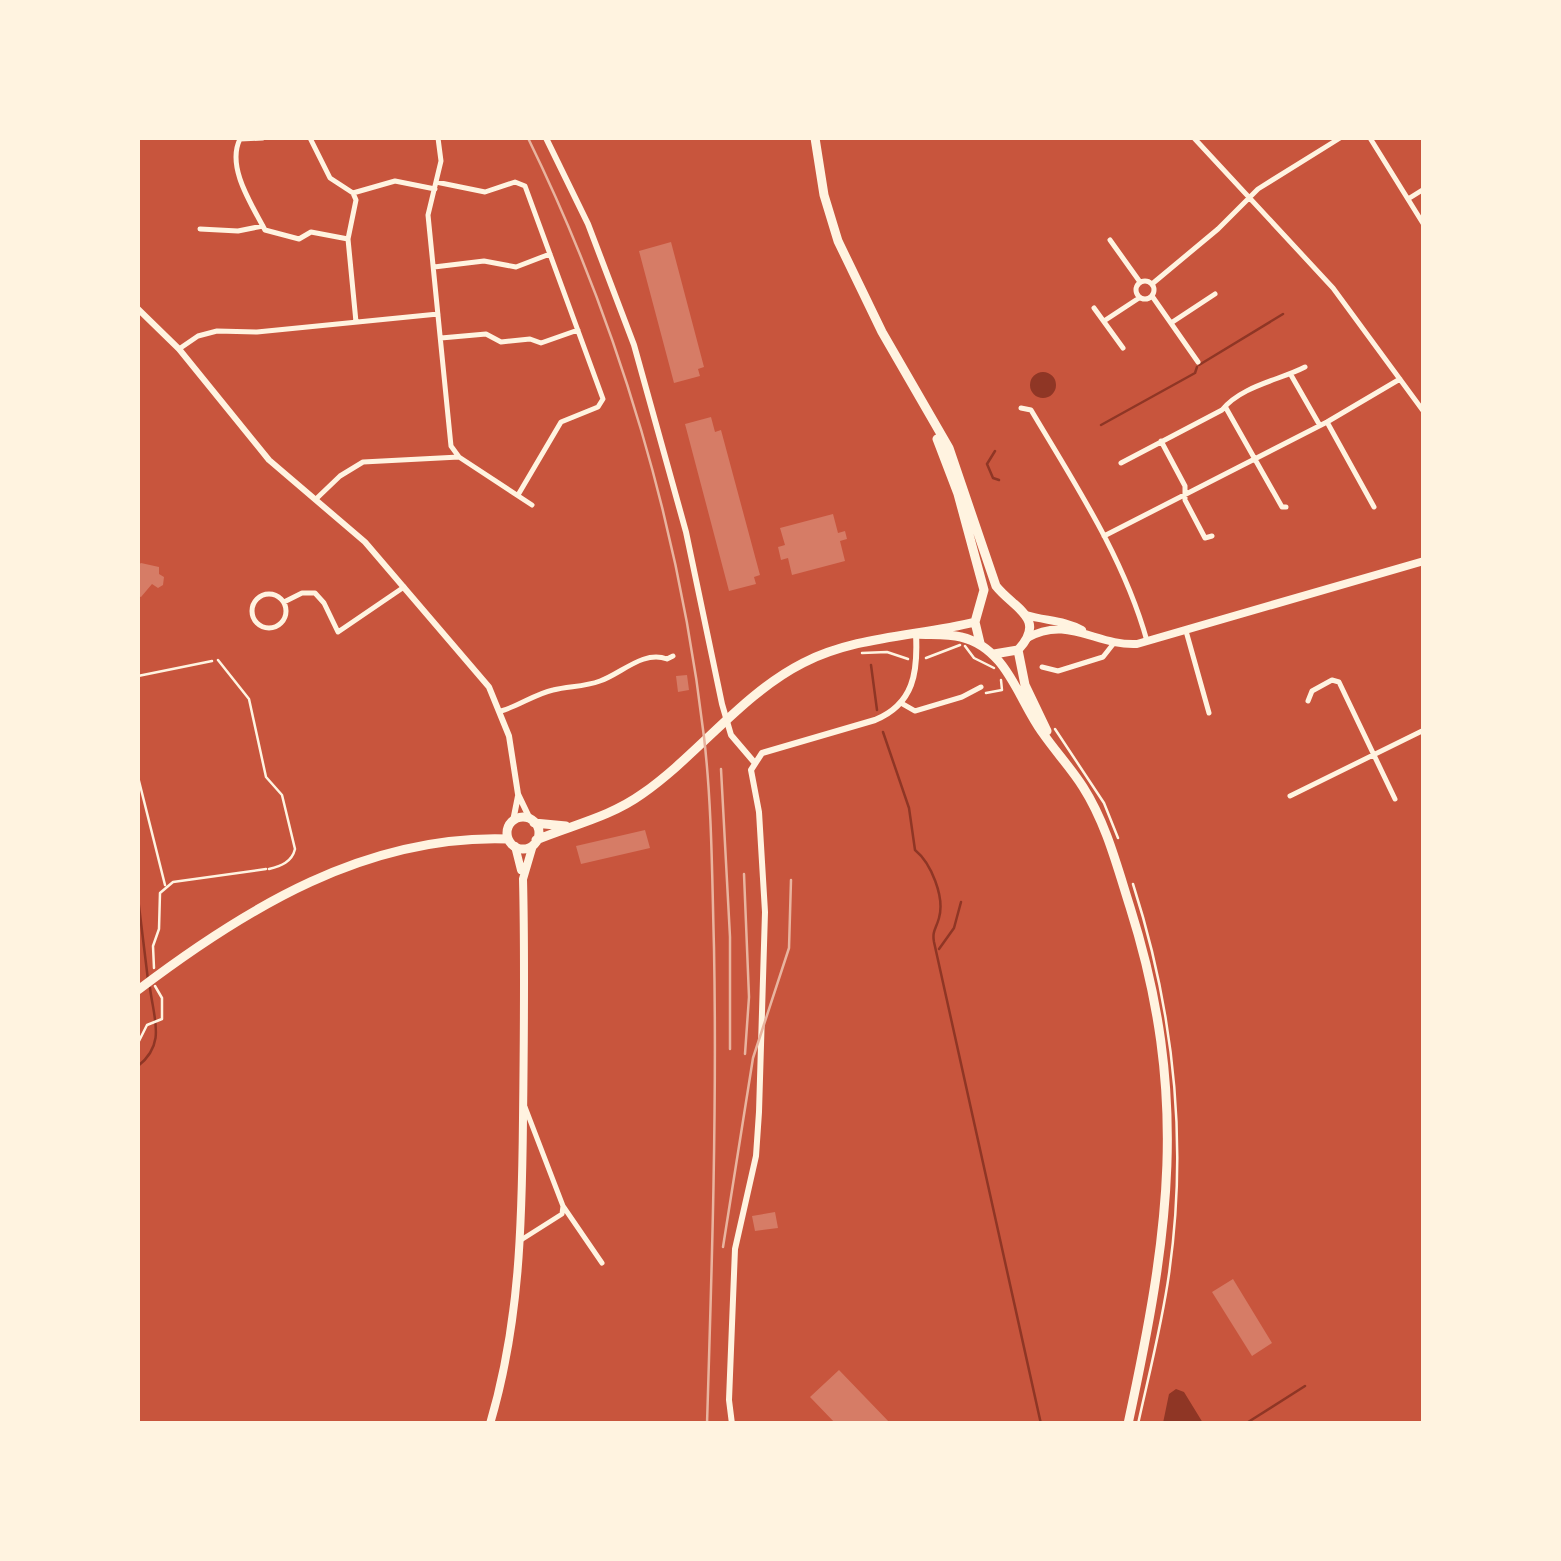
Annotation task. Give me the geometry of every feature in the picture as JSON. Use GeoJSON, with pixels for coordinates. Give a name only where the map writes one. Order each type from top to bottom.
{"type":"FeatureCollection","features":[{"type":"Feature","properties":{"kind":"main road"},"geometry":{"type":"LineString","coordinates":[[815,138],[824,194],[842,251],[928,418],[958,494],[984,590],[977,618],[980,645]]}},
{"type":"Feature","properties":{"kind":"main road"},"geometry":{"type":"LineString","coordinates":[[928,418],[948,448],[996,586],[1007,601],[1026,614],[1043,620],[1061,620],[1114,643],[1148,641],[1186,631],[1424,561]]}},
{"type":"Feature","properties":{"kind":"main road"},"geometry":{"type":"LineString","coordinates":[[140,988],[227,925],[320,877],[426,846],[484,838],[524,849],[569,826],[612,812],[652,788],[793,668],[820,655],[977,618],[991,602],[1007,601]]}},
{"type":"Feature","properties":{"kind":"main road"},"geometry":{"type":"LineString","coordinates":[[1026,614],[1028,638]]}},
{"type":"Feature","properties":{"kind":"main road"},"geometry":{"type":"LineString","coordinates":[[994,654],[1018,650],[1043,629],[1056,627],[1091,634]]}},
{"type":"Feature","properties":{"kind":"main road"},"geometry":{"type":"LineString","coordinates":[[916,634],[962,637],[994,654],[1006,669],[1026,709],[1092,803],[1140,938],[1165,1064],[1169,1124],[1166,1221],[1128,1424]]}},
{"type":"Feature","properties":{"kind":"main road"},"geometry":{"type":"LineString","coordinates":[[1018,650],[1025,686],[1060,754]]}},
{"type":"Feature","properties":{"kind":"main road"},"geometry":{"type":"LineString","coordinates":[[484,838],[510,824],[532,821],[569,826]]}},
{"type":"Feature","properties":{"kind":"main road"},"geometry":{"type":"LineString","coordinates":[[490,1424],[508,1352],[521,1240],[523,879],[538,831],[532,821]]}},
{"type":"Feature","properties":{"kind":"main road"},"geometry":{"type":"LineString","coordinates":[[510,824],[511,843],[523,879]]}},
{"type":"Feature","properties":{"kind":"street"},"geometry":{"type":"LineString","coordinates":[[263,138],[238,142],[240,182],[263,226],[268,232],[299,239],[311,232],[348,240]]}},
{"type":"Feature","properties":{"kind":"street"},"geometry":{"type":"LineString","coordinates":[[310,138],[330,178],[353,193],[356,206],[348,240],[356,322]]}},
{"type":"Feature","properties":{"kind":"street"},"geometry":{"type":"LineString","coordinates":[[438,138],[442,160],[428,215],[452,446],[460,457],[532,505]]}},
{"type":"Feature","properties":{"kind":"street"},"geometry":{"type":"LineString","coordinates":[[546,138],[588,224],[634,346],[686,532],[722,704],[732,735],[754,762]]}},
{"type":"Feature","properties":{"kind":"street"},"geometry":{"type":"LineString","coordinates":[[1194,138],[1333,288],[1424,412]]}},
{"type":"Feature","properties":{"kind":"street"},"geometry":{"type":"LineString","coordinates":[[1110,240],[1140,282],[1152,284],[1218,230],[1258,189],[1340,138]]}},
{"type":"Feature","properties":{"kind":"street"},"geometry":{"type":"LineString","coordinates":[[1370,138],[1424,224]]}},
{"type":"Feature","properties":{"kind":"street"},"geometry":{"type":"LineString","coordinates":[[353,193],[395,181],[485,192],[515,182],[525,186],[603,399],[598,407],[561,422],[518,495]]}},
{"type":"Feature","properties":{"kind":"street"},"geometry":{"type":"LineString","coordinates":[[1408,199],[1424,190]]}},
{"type":"Feature","properties":{"kind":"street"},"geometry":{"type":"LineString","coordinates":[[200,228],[238,232],[263,226]]}},
{"type":"Feature","properties":{"kind":"street"},"geometry":{"type":"LineString","coordinates":[[434,268],[484,261],[516,266],[550,254]]}},
{"type":"Feature","properties":{"kind":"street"},"geometry":{"type":"LineString","coordinates":[[1139,297],[1136,290],[1140,282]]}},
{"type":"Feature","properties":{"kind":"street"},"geometry":{"type":"LineString","coordinates":[[1152,284],[1152,296],[1198,362]]}},
{"type":"Feature","properties":{"kind":"street"},"geometry":{"type":"LineString","coordinates":[[1171,323],[1214,294]]}},
{"type":"Feature","properties":{"kind":"street"},"geometry":{"type":"LineString","coordinates":[[1104,322],[1139,297],[1152,296]]}},
{"type":"Feature","properties":{"kind":"street"},"geometry":{"type":"LineString","coordinates":[[1094,308],[1123,348]]}},
{"type":"Feature","properties":{"kind":"street"},"geometry":{"type":"LineString","coordinates":[[138,309],[178,349],[270,460],[364,542],[489,687],[509,736],[518,794],[532,821]]}},
{"type":"Feature","properties":{"kind":"street"},"geometry":{"type":"LineString","coordinates":[[178,349],[198,336],[217,331],[257,332],[438,314]]}},
{"type":"Feature","properties":{"kind":"street"},"geometry":{"type":"LineString","coordinates":[[440,338],[486,334],[501,342],[530,339],[542,343],[578,330]]}},
{"type":"Feature","properties":{"kind":"street"},"geometry":{"type":"LineString","coordinates":[[1291,374],[1305,367]]}},
{"type":"Feature","properties":{"kind":"street"},"geometry":{"type":"LineString","coordinates":[[1286,507],[1282,508],[1226,408],[1227,402],[1289,371],[1319,424]]}},
{"type":"Feature","properties":{"kind":"street"},"geometry":{"type":"LineString","coordinates":[[1104,536],[1328,422],[1400,380]]}},
{"type":"Feature","properties":{"kind":"street"},"geometry":{"type":"LineString","coordinates":[[1020,408],[1031,410],[1104,536],[1136,602],[1148,641]]}},
{"type":"Feature","properties":{"kind":"street"},"geometry":{"type":"LineString","coordinates":[[1121,463],[1226,408]]}},
{"type":"Feature","properties":{"kind":"street"},"geometry":{"type":"LineString","coordinates":[[1328,422],[1374,507]]}},
{"type":"Feature","properties":{"kind":"street"},"geometry":{"type":"LineString","coordinates":[[1161,441],[1185,486],[1184,500],[1206,538],[1212,536]]}},
{"type":"Feature","properties":{"kind":"street"},"geometry":{"type":"LineString","coordinates":[[316,499],[362,462],[460,457]]}},
{"type":"Feature","properties":{"kind":"street"},"geometry":{"type":"LineString","coordinates":[[284,602],[302,593],[315,593],[338,632],[404,588]]}},
{"type":"Feature","properties":{"kind":"street"},"geometry":{"type":"LineString","coordinates":[[273,594],[284,602],[285,616],[276,626],[263,627],[252,616],[253,603],[260,595],[273,594]]}},
{"type":"Feature","properties":{"kind":"street"},"geometry":{"type":"LineString","coordinates":[[1186,631],[1209,713]]}},
{"type":"Feature","properties":{"kind":"street"},"geometry":{"type":"LineString","coordinates":[[732,1424],[735,1249],[756,1156],[761,1074],[765,912],[759,812],[751,770],[762,753],[875,720],[900,704],[915,678],[916,634]]}},
{"type":"Feature","properties":{"kind":"street"},"geometry":{"type":"LineString","coordinates":[[1042,667],[1058,670],[1103,657],[1114,643]]}},
{"type":"Feature","properties":{"kind":"street"},"geometry":{"type":"LineString","coordinates":[[501,711],[556,688],[580,688],[609,678],[627,666],[658,656],[673,656]]}},
{"type":"Feature","properties":{"kind":"street"},"geometry":{"type":"LineString","coordinates":[[1308,701],[1312,690],[1332,680],[1340,682],[1395,799]]}},
{"type":"Feature","properties":{"kind":"street"},"geometry":{"type":"LineString","coordinates":[[900,704],[915,711],[962,698],[981,687]]}},
{"type":"Feature","properties":{"kind":"street"},"geometry":{"type":"LineString","coordinates":[[1290,796],[1424,730]]}},
{"type":"Feature","properties":{"kind":"street"},"geometry":{"type":"LineString","coordinates":[[510,824],[518,794]]}},
{"type":"Feature","properties":{"kind":"street"},"geometry":{"type":"LineString","coordinates":[[523,1103],[564,1206],[602,1263]]}},
{"type":"Feature","properties":{"kind":"street"},"geometry":{"type":"LineString","coordinates":[[521,1240],[562,1214],[564,1206]]}},
{"type":"Feature","properties":{"kind":"lane"},"geometry":{"type":"LineString","coordinates":[[218,660],[250,700],[266,776],[282,795],[295,850],[288,862],[269,869]]}},
{"type":"Feature","properties":{"kind":"path"},"geometry":{"type":"LineString","coordinates":[[922,658],[964,643],[980,662],[998,669],[1002,690],[988,694],[981,687]]}},
{"type":"Feature","properties":{"kind":"path"},"geometry":{"type":"LineString","coordinates":[[856,654],[875,650],[909,659]]}},
{"type":"Feature","properties":{"kind":"path"},"geometry":{"type":"LineString","coordinates":[[138,676],[218,660]]}},
{"type":"Feature","properties":{"kind":"path"},"geometry":{"type":"LineString","coordinates":[[1052,724],[1104,803],[1122,850]]}},
{"type":"Feature","properties":{"kind":"path"},"geometry":{"type":"LineString","coordinates":[[138,777],[165,886]]}},
{"type":"Feature","properties":{"kind":"path"},"geometry":{"type":"LineString","coordinates":[[1128,868],[1168,1018],[1179,1127],[1169,1276],[1138,1424]]}},
{"type":"Feature","properties":{"kind":"path"},"geometry":{"type":"LineString","coordinates":[[138,1043],[146,1026],[162,1019],[162,998],[155,988],[153,946],[160,894],[165,886],[269,869]]}},
{"type":"Feature","properties":{"kind":"shaded area"},"geometry":{"type":"Polygon","coordinates":[[[1043,372],[1052,376],[1056,385],[1052,394],[1043,398],[1034,394],[1030,385],[1034,376],[1043,372]]]}},
{"type":"Feature","properties":{"kind":"shaded area"},"geometry":{"type":"Polygon","coordinates":[[[1176,1389],[1184,1392],[1203,1423],[1163,1423],[1169,1394],[1176,1389]]]}},
{"type":"Feature","properties":{"kind":"building"},"geometry":{"type":"Polygon","coordinates":[[[671,242],[704,367],[698,369],[700,376],[674,383],[639,251],[671,242]]]}},
{"type":"Feature","properties":{"kind":"building"},"geometry":{"type":"Polygon","coordinates":[[[711,417],[715,432],[721,430],[760,575],[754,577],[756,584],[729,591],[685,424],[711,417]]]}},
{"type":"Feature","properties":{"kind":"building"},"geometry":{"type":"Polygon","coordinates":[[[833,514],[838,533],[845,531],[847,539],[840,541],[845,561],[792,575],[788,558],[781,560],[778,547],[785,545],[780,528],[833,514]]]}},
{"type":"Feature","properties":{"kind":"building"},"geometry":{"type":"Polygon","coordinates":[[[138,565],[159,567],[159,574],[164,577],[163,585],[158,588],[152,584],[141,597],[138,565]]]}},
{"type":"Feature","properties":{"kind":"building"},"geometry":{"type":"Polygon","coordinates":[[[687,675],[689,690],[678,692],[676,676],[687,675]]]}},
{"type":"Feature","properties":{"kind":"building"},"geometry":{"type":"Polygon","coordinates":[[[645,830],[650,848],[581,864],[576,846],[645,830]]]}},
{"type":"Feature","properties":{"kind":"building"},"geometry":{"type":"Polygon","coordinates":[[[775,1212],[778,1228],[755,1231],[752,1216],[775,1212]]]}},
{"type":"Feature","properties":{"kind":"building"},"geometry":{"type":"Polygon","coordinates":[[[1233,1279],[1272,1343],[1252,1356],[1212,1292],[1233,1279]]]}},
{"type":"Feature","properties":{"kind":"building"},"geometry":{"type":"Polygon","coordinates":[[[839,1370],[891,1424],[836,1424],[810,1397],[839,1370]]]}},
{"type":"Feature","properties":{"kind":"waterway"},"geometry":{"type":"LineString","coordinates":[[1199,365],[1283,314]]}},
{"type":"Feature","properties":{"kind":"waterway"},"geometry":{"type":"LineString","coordinates":[[1101,425],[1195,373],[1197,367]]}},
{"type":"Feature","properties":{"kind":"waterway"},"geometry":{"type":"LineString","coordinates":[[995,451],[987,464],[993,478],[999,480]]}},
{"type":"Feature","properties":{"kind":"waterway"},"geometry":{"type":"LineString","coordinates":[[871,665],[877,710]]}},
{"type":"Feature","properties":{"kind":"waterway"},"geometry":{"type":"LineString","coordinates":[[883,732],[909,808],[915,850],[926,863],[938,891],[940,910],[934,942],[1041,1424]]}},
{"type":"Feature","properties":{"kind":"waterway"},"geometry":{"type":"LineString","coordinates":[[138,898],[148,980]]}},
{"type":"Feature","properties":{"kind":"waterway"},"geometry":{"type":"LineString","coordinates":[[939,949],[954,928],[961,902]]}},
{"type":"Feature","properties":{"kind":"waterway"},"geometry":{"type":"LineString","coordinates":[[138,1066],[147,1058],[155,1040],[150,988]]}},
{"type":"Feature","properties":{"kind":"waterway"},"geometry":{"type":"LineString","coordinates":[[1245,1424],[1305,1386]]}},
{"type":"Feature","properties":{"kind":"railway"},"geometry":{"type":"LineString","coordinates":[[528,138],[591,281],[641,430],[679,583],[704,737],[714,948],[707,1424]]}},
{"type":"Feature","properties":{"kind":"railway"},"geometry":{"type":"LineString","coordinates":[[721,769],[730,937],[730,1049]]}},
{"type":"Feature","properties":{"kind":"railway"},"geometry":{"type":"LineString","coordinates":[[744,874],[749,997],[745,1054]]}},
{"type":"Feature","properties":{"kind":"railway"},"geometry":{"type":"LineString","coordinates":[[723,1247],[753,1058],[789,948],[791,880]]}}]}
